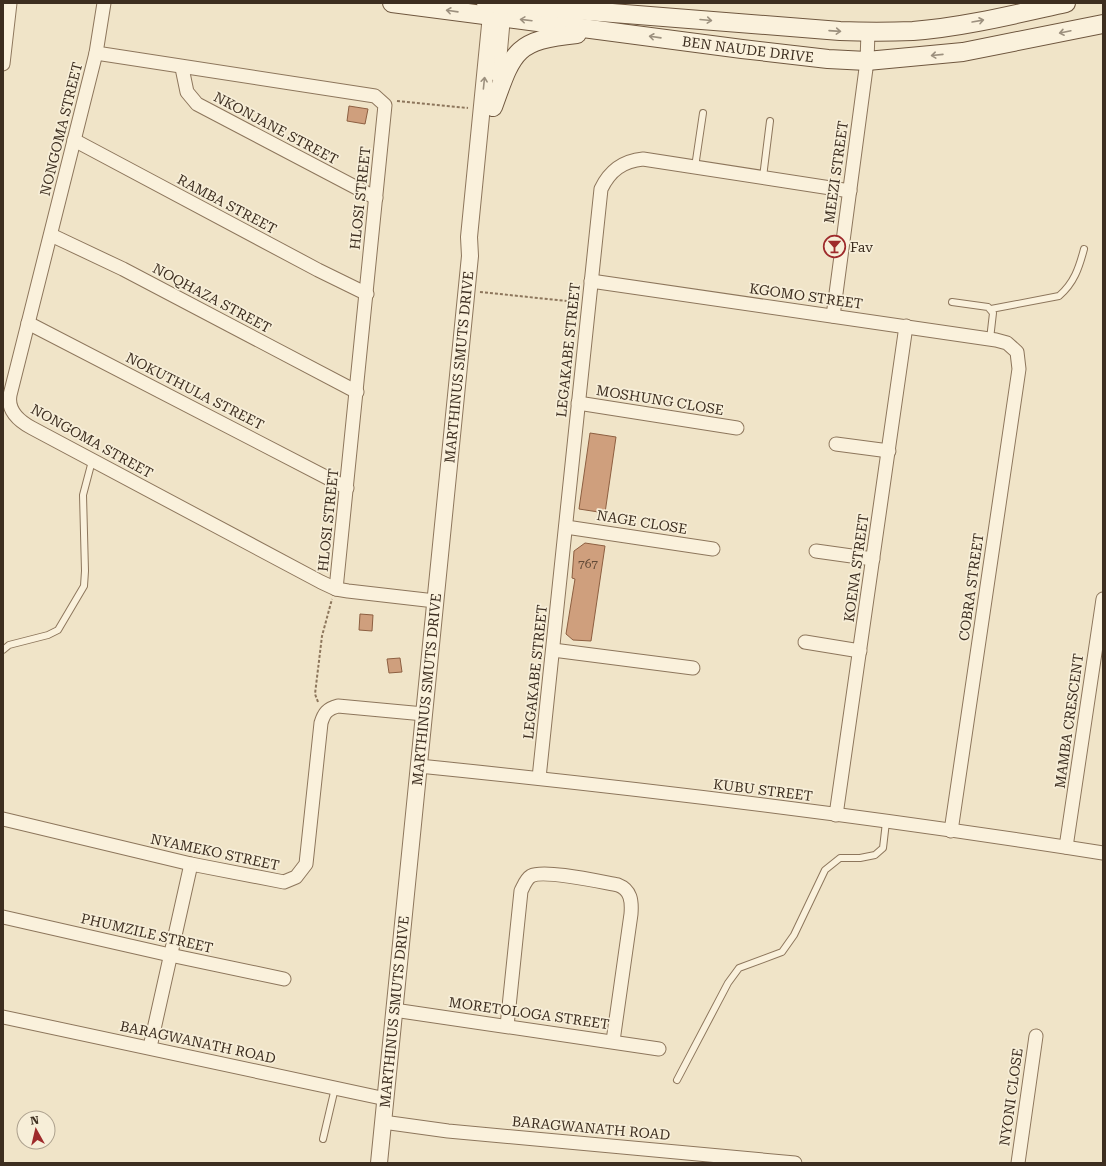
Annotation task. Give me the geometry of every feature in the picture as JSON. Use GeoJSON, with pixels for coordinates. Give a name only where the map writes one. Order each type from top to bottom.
{"type":"FeatureCollection","features":[{"type":"Feature","properties":{"kind":"main road","name":"BEN NAUDE DRIVE"},"geometry":{"type":"LineString","coordinates":[[392,3],[611,13],[868,32],[914,31],[961,24],[1066,3]]}},
{"type":"Feature","properties":{"kind":"main road"},"geometry":{"type":"LineString","coordinates":[[567,3],[611,13]]}},
{"type":"Feature","properties":{"kind":"main road","name":"BEN NAUDE DRIVE"},"geometry":{"type":"LineString","coordinates":[[496,7],[610,30],[813,57],[867,61],[963,52],[1103,24]]}},
{"type":"Feature","properties":{"kind":"main road"},"geometry":{"type":"LineString","coordinates":[[487,108],[509,64],[516,54],[528,45],[544,38],[610,30]]}},
{"type":"Feature","properties":{"kind":"street"},"geometry":{"type":"LineString","coordinates":[[3,64],[10,3]]}},
{"type":"Feature","properties":{"kind":"street","name":"NONGOMA STREET"},"geometry":{"type":"LineString","coordinates":[[104,3],[96,53],[10,398],[13,412],[23,423],[92,461],[335,588],[435,601]]}},
{"type":"Feature","properties":{"kind":"street","name":"MARTHINUS SMUTS DRIVE"},"geometry":{"type":"LineString","coordinates":[[379,1163],[466,291],[470,256],[474,250],[496,7]]}},
{"type":"Feature","properties":{"kind":"street","name":"MEEZI STREET"},"geometry":{"type":"LineString","coordinates":[[833,316],[867,61],[868,32]]}},
{"type":"Feature","properties":{"kind":"street"},"geometry":{"type":"LineString","coordinates":[[96,53],[182,68],[375,96],[384,103]]}},
{"type":"Feature","properties":{"kind":"street","name":"NKONJANE STREET"},"geometry":{"type":"LineString","coordinates":[[182,68],[187,92],[197,104],[376,198]]}},
{"type":"Feature","properties":{"kind":"street","name":"HLOSI STREET"},"geometry":{"type":"LineString","coordinates":[[335,588],[347,488],[386,113],[384,103]]}},
{"type":"Feature","properties":{"kind":"street","name":"RAMBA STREET"},"geometry":{"type":"LineString","coordinates":[[74,140],[366,294]]}},
{"type":"Feature","properties":{"kind":"street","name":"LEGAKABE STREET"},"geometry":{"type":"LineString","coordinates":[[539,778],[588,303],[601,189],[606,179],[622,164],[644,158],[850,191]]}},
{"type":"Feature","properties":{"kind":"street","name":"NOQHAZA STREET"},"geometry":{"type":"LineString","coordinates":[[51,235],[123,269],[357,392]]}},
{"type":"Feature","properties":{"kind":"street","name":"KGOMO STREET"},"geometry":{"type":"LineString","coordinates":[[591,281],[990,339],[1007,343],[1015,349]]}},
{"type":"Feature","properties":{"kind":"street","name":"NOKUTHULA STREET"},"geometry":{"type":"LineString","coordinates":[[28,323],[347,488]]}},
{"type":"Feature","properties":{"kind":"street","name":"KOENA STREET"},"geometry":{"type":"LineString","coordinates":[[836,815],[906,326]]}},
{"type":"Feature","properties":{"kind":"street","name":"COBRA STREET"},"geometry":{"type":"LineString","coordinates":[[951,831],[1019,369],[1019,356],[1015,349]]}},
{"type":"Feature","properties":{"kind":"street","name":"MOSHUNG CLOSE"},"geometry":{"type":"LineString","coordinates":[[578,403],[737,428]]}},
{"type":"Feature","properties":{"kind":"street"},"geometry":{"type":"LineString","coordinates":[[836,444],[889,451]]}},
{"type":"Feature","properties":{"kind":"street","name":"NAGE CLOSE"},"geometry":{"type":"LineString","coordinates":[[566,526],[713,549]]}},
{"type":"Feature","properties":{"kind":"street"},"geometry":{"type":"LineString","coordinates":[[816,551],[873,559]]}},
{"type":"Feature","properties":{"kind":"street","name":"MAMBA CRESCENT"},"geometry":{"type":"LineString","coordinates":[[1066,847],[1103,599]]}},
{"type":"Feature","properties":{"kind":"street"},"geometry":{"type":"LineString","coordinates":[[805,642],[860,651]]}},
{"type":"Feature","properties":{"kind":"street"},"geometry":{"type":"LineString","coordinates":[[553,650],[693,668]]}},
{"type":"Feature","properties":{"kind":"street"},"geometry":{"type":"LineString","coordinates":[[323,715],[332,708],[338,706],[424,714]]}},
{"type":"Feature","properties":{"kind":"street","name":"NYAMEKO STREET"},"geometry":{"type":"LineString","coordinates":[[3,819],[191,864],[280,883],[292,880],[302,871],[306,864],[320,723],[323,715]]}},
{"type":"Feature","properties":{"kind":"street","name":"KUBU STREET"},"geometry":{"type":"LineString","coordinates":[[419,766],[539,778],[836,815],[1103,853]]}},
{"type":"Feature","properties":{"kind":"street"},"geometry":{"type":"LineString","coordinates":[[150,1047],[191,864]]}},
{"type":"Feature","properties":{"kind":"street"},"geometry":{"type":"LineString","coordinates":[[507,1026],[522,891],[528,878],[532,875],[545,873],[618,885],[625,889],[629,895],[631,914],[613,1041]]}},
{"type":"Feature","properties":{"kind":"street","name":"PHUMZILE STREET"},"geometry":{"type":"LineString","coordinates":[[3,917],[284,979]]}},
{"type":"Feature","properties":{"kind":"street","name":"MORETOLOGA STREET"},"geometry":{"type":"LineString","coordinates":[[394,1010],[613,1041],[659,1049]]}},
{"type":"Feature","properties":{"kind":"street","name":"BARAGWANATH ROAD"},"geometry":{"type":"LineString","coordinates":[[3,1017],[150,1047],[386,1099]]}},
{"type":"Feature","properties":{"kind":"street","name":"NYONI CLOSE"},"geometry":{"type":"LineString","coordinates":[[1018,1163],[1036,1036]]}},
{"type":"Feature","properties":{"kind":"street","name":"BARAGWANATH ROAD"},"geometry":{"type":"LineString","coordinates":[[383,1122],[456,1132],[795,1163]]}},
{"type":"Feature","properties":{"kind":"lane"},"geometry":{"type":"LineString","coordinates":[[695,167],[703,113]]}},
{"type":"Feature","properties":{"kind":"lane"},"geometry":{"type":"LineString","coordinates":[[763,177],[770,121]]}},
{"type":"Feature","properties":{"kind":"lane"},"geometry":{"type":"LineString","coordinates":[[952,302],[988,307],[991,309],[1058,296],[1064,291],[1078,271],[1084,249]]}},
{"type":"Feature","properties":{"kind":"lane"},"geometry":{"type":"LineString","coordinates":[[990,339],[993,313],[991,309]]}},
{"type":"Feature","properties":{"kind":"lane"},"geometry":{"type":"LineString","coordinates":[[3,650],[9,645],[48,635],[58,630],[84,586],[83,495],[92,461]]}},
{"type":"Feature","properties":{"kind":"lane"},"geometry":{"type":"LineString","coordinates":[[677,1080],[716,1004],[739,968],[782,952],[794,935],[825,870],[840,858],[860,858],[875,855],[883,848],[886,822]]}},
{"type":"Feature","properties":{"kind":"lane"},"geometry":{"type":"LineString","coordinates":[[323,1139],[335,1088]]}},
{"type":"Feature","properties":{"kind":"path"},"geometry":{"type":"LineString","coordinates":[[384,103],[392,101],[487,108]]}},
{"type":"Feature","properties":{"kind":"path"},"geometry":{"type":"LineString","coordinates":[[466,291],[588,303]]}},
{"type":"Feature","properties":{"kind":"path"},"geometry":{"type":"LineString","coordinates":[[323,715],[315,694],[322,636],[335,588]]}},
{"type":"Feature","properties":{"kind":"building"},"geometry":{"type":"Polygon","coordinates":[[[349,106],[368,109],[365,124],[347,121],[349,106]]]}},
{"type":"Feature","properties":{"kind":"building"},"geometry":{"type":"Polygon","coordinates":[[[590,433],[616,437],[605,513],[579,509],[590,433]]]}},
{"type":"Feature","properties":{"kind":"building"},"geometry":{"type":"Polygon","coordinates":[[[585,543],[605,546],[591,641],[573,640],[566,634],[575,579],[572,578],[574,551],[585,543]]]}},
{"type":"Feature","properties":{"kind":"building"},"geometry":{"type":"Polygon","coordinates":[[[360,614],[373,615],[372,631],[359,630],[360,614]]]}},
{"type":"Feature","properties":{"kind":"building"},"geometry":{"type":"Polygon","coordinates":[[[400,658],[402,672],[389,673],[387,659],[400,658]]]}},
{"type":"Feature","properties":{"kind":"place","name":"Fav"},"geometry":{"type":"Point","coordinates":[835,247]}}]}
